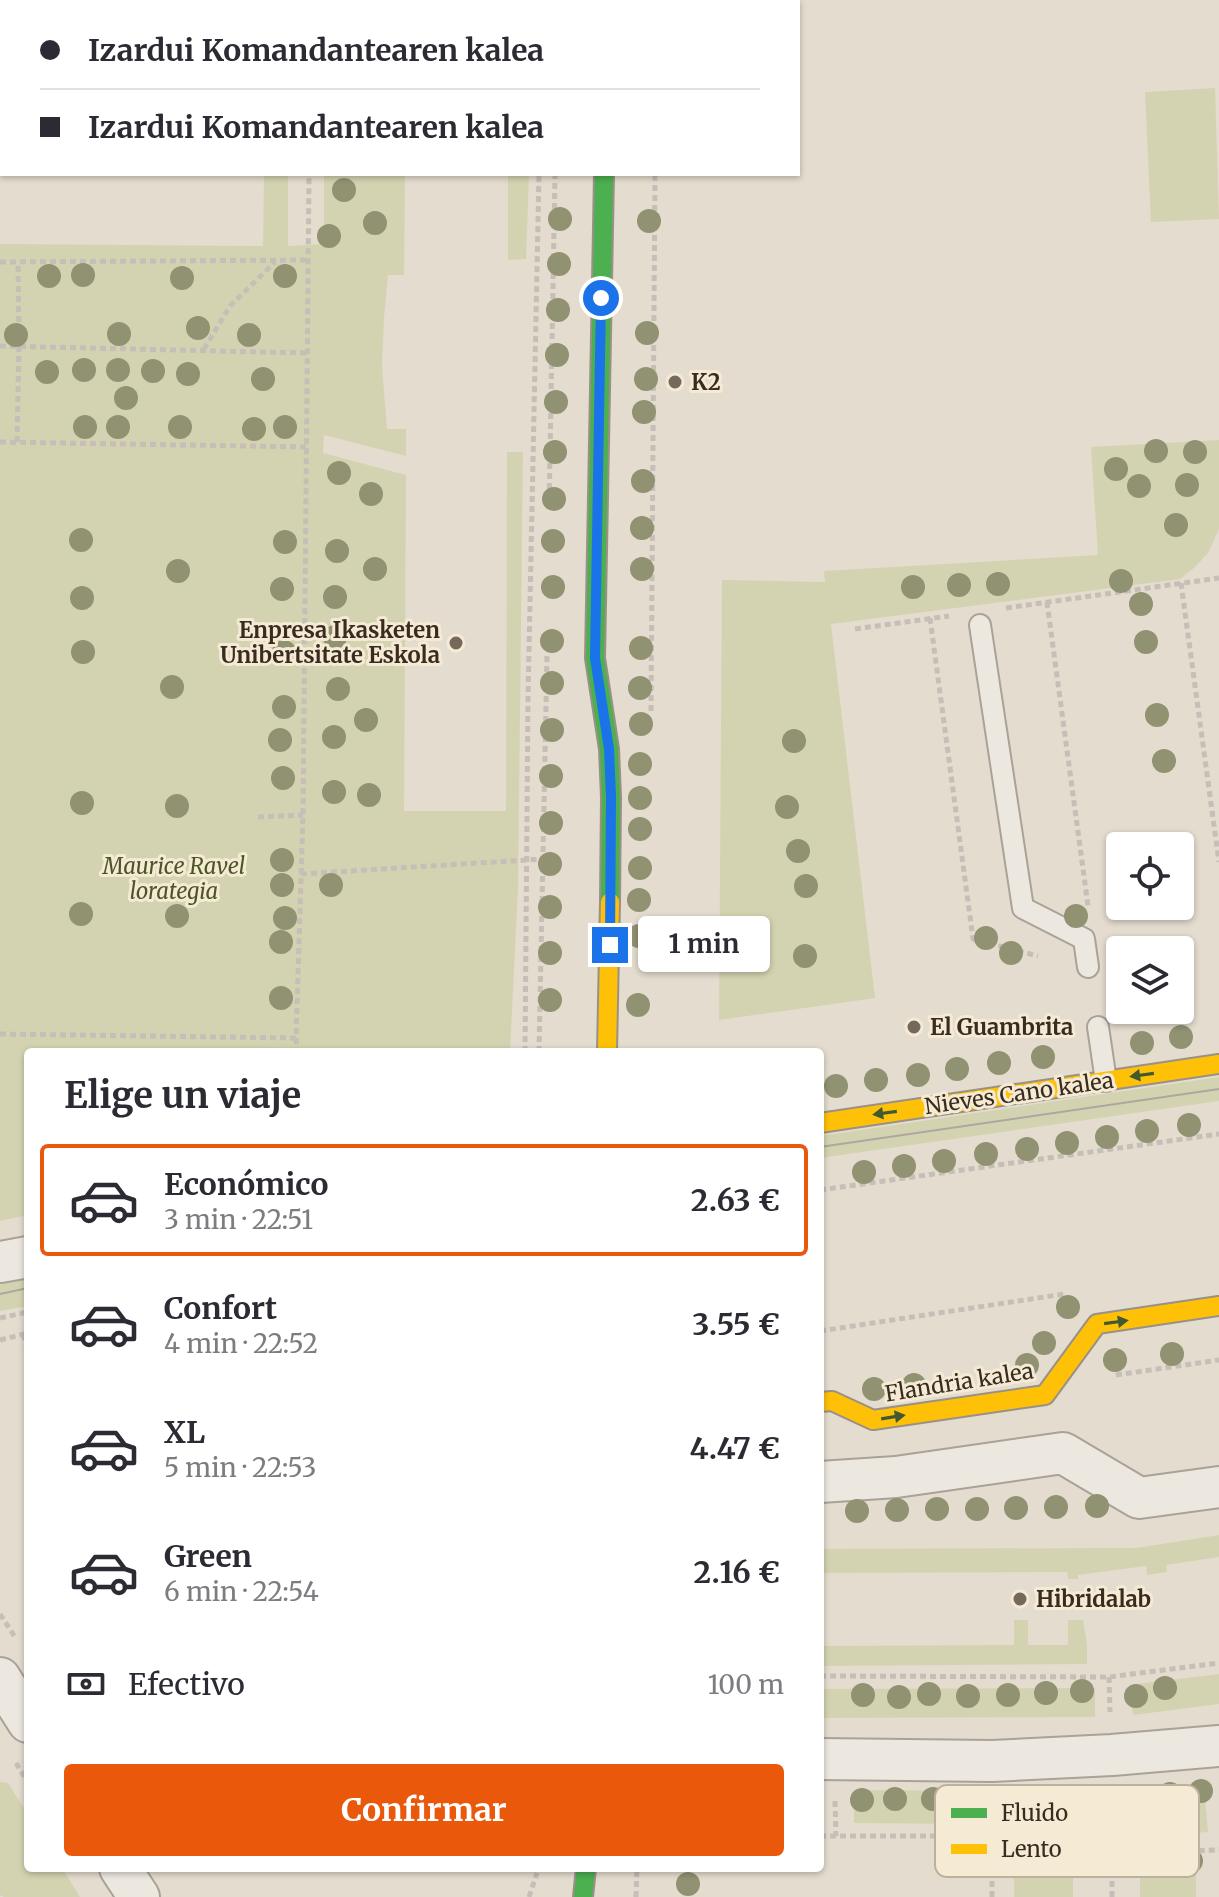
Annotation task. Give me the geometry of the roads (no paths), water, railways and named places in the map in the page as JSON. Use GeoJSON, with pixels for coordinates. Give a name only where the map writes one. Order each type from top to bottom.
{"type":"FeatureCollection","features":[{"type":"Feature","properties":{"kind":"main road"},"geometry":{"type":"LineString","coordinates":[[604,176],[595,658],[609,749],[611,797],[607,1048]]}},
{"type":"Feature","properties":{"kind":"main road","name":"Nieves Cano kalea"},"geometry":{"type":"LineString","coordinates":[[824,1122],[1219,1064]]}},
{"type":"Feature","properties":{"kind":"main road","name":"Flandria kalea"},"geometry":{"type":"LineString","coordinates":[[824,1402],[832,1401],[873,1420],[1045,1395],[1097,1324],[1219,1306]]}},
{"type":"Feature","properties":{"kind":"main road"},"geometry":{"type":"LineString","coordinates":[[583,1897],[586,1872]]}},
{"type":"Feature","properties":{"kind":"street"},"geometry":{"type":"LineString","coordinates":[[0,1262],[24,1258]]}},
{"type":"Feature","properties":{"kind":"street"},"geometry":{"type":"LineString","coordinates":[[824,1482],[896,1477],[1063,1453],[1139,1498],[1219,1487]]}},
{"type":"Feature","properties":{"kind":"street"},"geometry":{"type":"LineString","coordinates":[[0,1678],[24,1716]]}},
{"type":"Feature","properties":{"kind":"street"},"geometry":{"type":"LineString","coordinates":[[824,1759],[992,1761],[1219,1746]]}},
{"type":"Feature","properties":{"kind":"street"},"geometry":{"type":"LineString","coordinates":[[123,1872],[139,1897]]}},
{"type":"Feature","properties":{"kind":"lane"},"geometry":{"type":"LineString","coordinates":[[980,625],[1023,908],[1084,939],[1088,967]]}},
{"type":"Feature","properties":{"kind":"lane"},"geometry":{"type":"LineString","coordinates":[[1098,1027],[1106,1081]]}},
{"type":"Feature","properties":{"kind":"tram line"},"geometry":{"type":"LineString","coordinates":[[824,1146],[1219,1089]]}},
{"type":"Feature","properties":{"kind":"tram line"},"geometry":{"type":"LineString","coordinates":[[0,1294],[24,1289]]}},
{"type":"Feature","properties":{"kind":"place","name":"K2"},"geometry":{"type":"Point","coordinates":[675,382]}},
{"type":"Feature","properties":{"kind":"place","name":"Enpresa Ikasketen Unibertsitate Eskola"},"geometry":{"type":"Point","coordinates":[456,643]}},
{"type":"Feature","properties":{"kind":"place","name":"El Guambrita"},"geometry":{"type":"Point","coordinates":[914,1027]}},
{"type":"Feature","properties":{"kind":"place","name":"Hibridalab"},"geometry":{"type":"Point","coordinates":[1020,1599]}},
{"type":"Feature","properties":{"kind":"park label","name":"Maurice Ravel lorategia"},"geometry":{"type":"Point","coordinates":[174,878]}}]}
